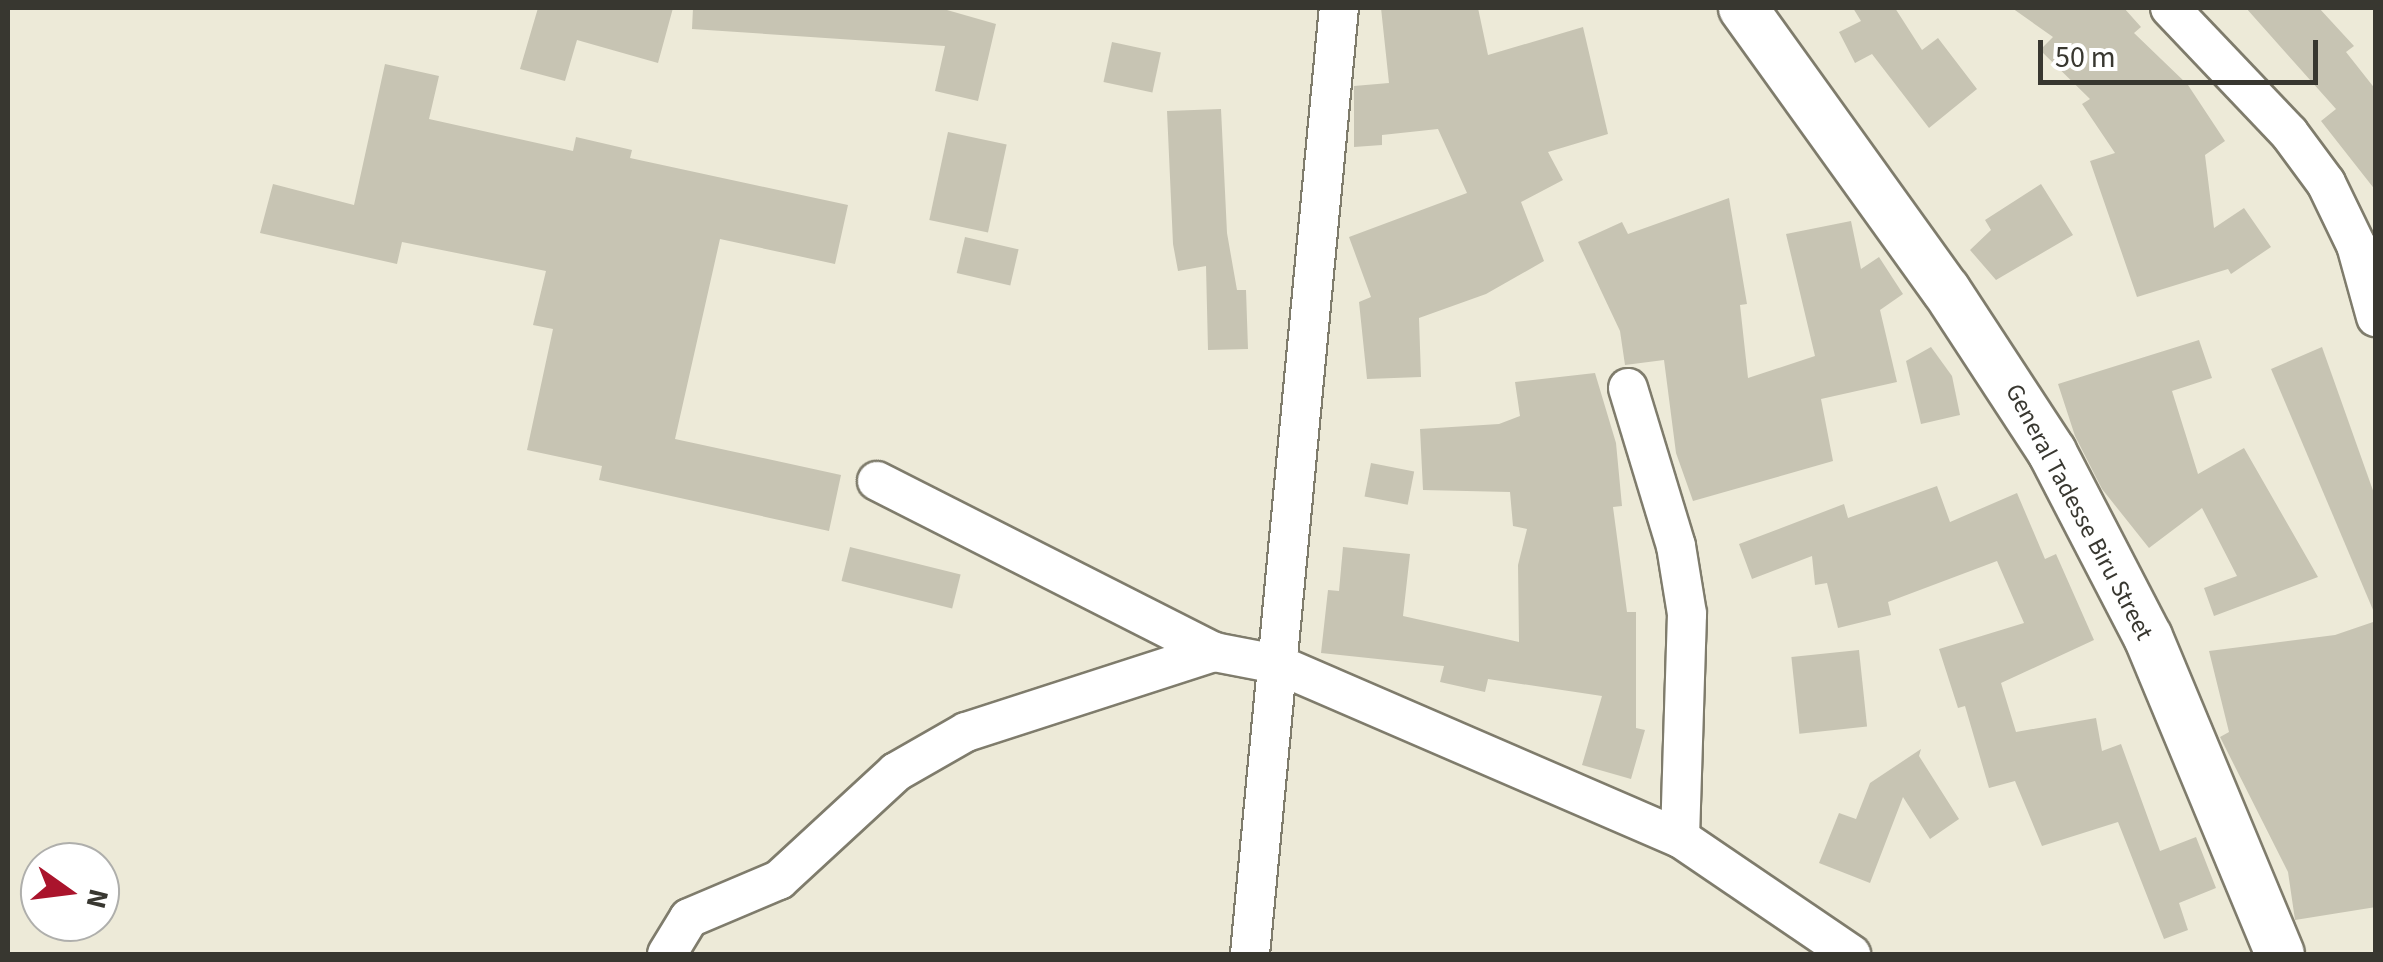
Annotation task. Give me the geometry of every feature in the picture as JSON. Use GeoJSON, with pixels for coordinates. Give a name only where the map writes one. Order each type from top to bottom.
{"type":"FeatureCollection","features":[{"type":"Feature","properties":{"kind":"street"},"geometry":{"type":"LineString","coordinates":[[1250,954],[1338,8]]}},
{"type":"Feature","properties":{"kind":"street","name":"General Tadesse Biru Street"},"geometry":{"type":"LineString","coordinates":[[1742,8],[1956,304],[2052,452],[2148,637],[2280,954]]}},
{"type":"Feature","properties":{"kind":"street"},"geometry":{"type":"LineString","coordinates":[[2170,8],[2289,132],[2326,183],[2356,245],[2376,318]]}},
{"type":"Feature","properties":{"kind":"street"},"geometry":{"type":"LineString","coordinates":[[1628,388],[1676,546],[1687,614],[1680,838]]}},
{"type":"Feature","properties":{"kind":"street"},"geometry":{"type":"LineString","coordinates":[[877,481],[1214,652],[1277,664],[1680,838],[1851,954]]}},
{"type":"Feature","properties":{"kind":"street"},"geometry":{"type":"LineString","coordinates":[[667,954],[689,918],[778,880],[896,772],[966,732],[1214,652]]}},
{"type":"Feature","properties":{"kind":"building"},"geometry":{"type":"Polygon","coordinates":[[[538,8],[673,8],[658,63],[577,40],[565,81],[520,69],[538,8]]]}},
{"type":"Feature","properties":{"kind":"building"},"geometry":{"type":"Polygon","coordinates":[[[693,8],[940,8],[996,24],[978,101],[935,91],[945,46],[692,29],[693,8]]]}},
{"type":"Feature","properties":{"kind":"building"},"geometry":{"type":"Polygon","coordinates":[[[1381,8],[1478,8],[1488,55],[1583,27],[1608,134],[1548,152],[1563,180],[1521,202],[1544,261],[1486,294],[1419,318],[1421,377],[1367,379],[1359,302],[1371,297],[1349,237],[1467,193],[1438,129],[1382,135],[1382,145],[1354,147],[1354,86],[1389,83],[1381,8]]]}},
{"type":"Feature","properties":{"kind":"building"},"geometry":{"type":"Polygon","coordinates":[[[1853,8],[1895,8],[1922,50],[1938,38],[1977,89],[1929,128],[1872,54],[1855,63],[1839,32],[1861,21],[1853,8]]]}},
{"type":"Feature","properties":{"kind":"building"},"geometry":{"type":"Polygon","coordinates":[[[2012,8],[2124,8],[2141,27],[2134,33],[2188,85],[2225,141],[2205,155],[2214,228],[2244,208],[2271,247],[2231,274],[2228,269],[2137,297],[2090,161],[2115,153],[2082,104],[2090,99],[2040,50],[2053,37],[2012,8]]]}},
{"type":"Feature","properties":{"kind":"building"},"geometry":{"type":"Polygon","coordinates":[[[2246,8],[2319,8],[2354,46],[2346,52],[2376,90],[2376,191],[2321,121],[2336,109],[2246,8]]]}},
{"type":"Feature","properties":{"kind":"building"},"geometry":{"type":"Polygon","coordinates":[[[1112,42],[1161,52],[1152,92],[1103,82],[1112,42]]]}},
{"type":"Feature","properties":{"kind":"building"},"geometry":{"type":"Polygon","coordinates":[[[385,64],[439,76],[429,119],[573,151],[576,137],[632,150],[630,158],[848,205],[835,264],[720,239],[675,439],[841,475],[829,531],[599,480],[602,466],[527,450],[553,329],[533,325],[546,271],[402,242],[397,264],[260,233],[273,184],[354,205],[385,64]]]}},
{"type":"Feature","properties":{"kind":"building"},"geometry":{"type":"Polygon","coordinates":[[[1221,109],[1227,233],[1237,290],[1246,290],[1248,349],[1208,350],[1206,266],[1178,271],[1173,244],[1167,111],[1221,109]]]}},
{"type":"Feature","properties":{"kind":"building"},"geometry":{"type":"Polygon","coordinates":[[[948,132],[1007,144],[988,233],[929,220],[948,132]]]}},
{"type":"Feature","properties":{"kind":"building"},"geometry":{"type":"Polygon","coordinates":[[[2041,184],[2073,235],[1996,280],[1970,250],[1991,230],[1985,220],[2041,184]]]}},
{"type":"Feature","properties":{"kind":"building"},"geometry":{"type":"Polygon","coordinates":[[[1729,198],[1747,304],[1740,305],[1748,378],[1815,356],[1786,234],[1851,221],[1861,269],[1879,257],[1903,294],[1880,310],[1897,382],[1821,399],[1833,461],[1693,501],[1676,453],[1664,360],[1625,365],[1620,331],[1578,242],[1622,222],[1628,234],[1729,198]]]}},
{"type":"Feature","properties":{"kind":"building"},"geometry":{"type":"Polygon","coordinates":[[[965,237],[1019,249],[1010,285],[957,273],[965,237]]]}},
{"type":"Feature","properties":{"kind":"building"},"geometry":{"type":"Polygon","coordinates":[[[2199,340],[2212,378],[2172,391],[2198,474],[2244,448],[2318,577],[2214,616],[2204,588],[2237,576],[2202,508],[2149,548],[2102,489],[2075,436],[2058,384],[2199,340]]]}},
{"type":"Feature","properties":{"kind":"building"},"geometry":{"type":"Polygon","coordinates":[[[1931,347],[1952,376],[1960,415],[1921,424],[1906,361],[1931,347]]]}},
{"type":"Feature","properties":{"kind":"building"},"geometry":{"type":"Polygon","coordinates":[[[2322,347],[2376,499],[2376,617],[2271,369],[2322,347]]]}},
{"type":"Feature","properties":{"kind":"building"},"geometry":{"type":"Polygon","coordinates":[[[1595,373],[1616,443],[1622,506],[1613,507],[1627,612],[1636,612],[1636,728],[1645,730],[1631,779],[1582,765],[1602,696],[1488,679],[1485,692],[1440,682],[1444,666],[1321,653],[1328,590],[1339,591],[1343,547],[1410,554],[1403,616],[1519,642],[1518,565],[1527,529],[1513,526],[1510,492],[1423,490],[1420,429],[1499,424],[1520,416],[1515,382],[1595,373]]]}},
{"type":"Feature","properties":{"kind":"building"},"geometry":{"type":"Polygon","coordinates":[[[1371,463],[1414,471],[1408,505],[1365,496],[1371,463]]]}},
{"type":"Feature","properties":{"kind":"building"},"geometry":{"type":"Polygon","coordinates":[[[1937,486],[1950,522],[2017,493],[2045,559],[2056,554],[2094,640],[2001,683],[2016,732],[2096,718],[2102,751],[2121,744],[2160,851],[2196,837],[2216,888],[2179,903],[2188,930],[2164,939],[2118,822],[2042,846],[2015,781],[1989,788],[1965,706],[1958,708],[1939,649],[2024,623],[1997,561],[1888,602],[1891,615],[1838,628],[1827,583],[1815,585],[1812,556],[1752,579],[1739,544],[1844,504],[1848,518],[1937,486]]]}},
{"type":"Feature","properties":{"kind":"building"},"geometry":{"type":"Polygon","coordinates":[[[850,547],[961,575],[952,609],[842,581],[850,547]]]}},
{"type":"Feature","properties":{"kind":"building"},"geometry":{"type":"Polygon","coordinates":[[[2376,621],[2376,907],[2295,920],[2288,872],[2220,737],[2229,732],[2209,651],[2335,635],[2376,621]]]}},
{"type":"Feature","properties":{"kind":"building"},"geometry":{"type":"Polygon","coordinates":[[[1859,650],[1867,727],[1799,734],[1791,657],[1859,650]]]}},
{"type":"Feature","properties":{"kind":"building"},"geometry":{"type":"Polygon","coordinates":[[[1921,749],[1919,756],[1959,819],[1930,839],[1903,797],[1870,883],[1819,863],[1839,813],[1856,819],[1870,783],[1921,749]]]}}]}
